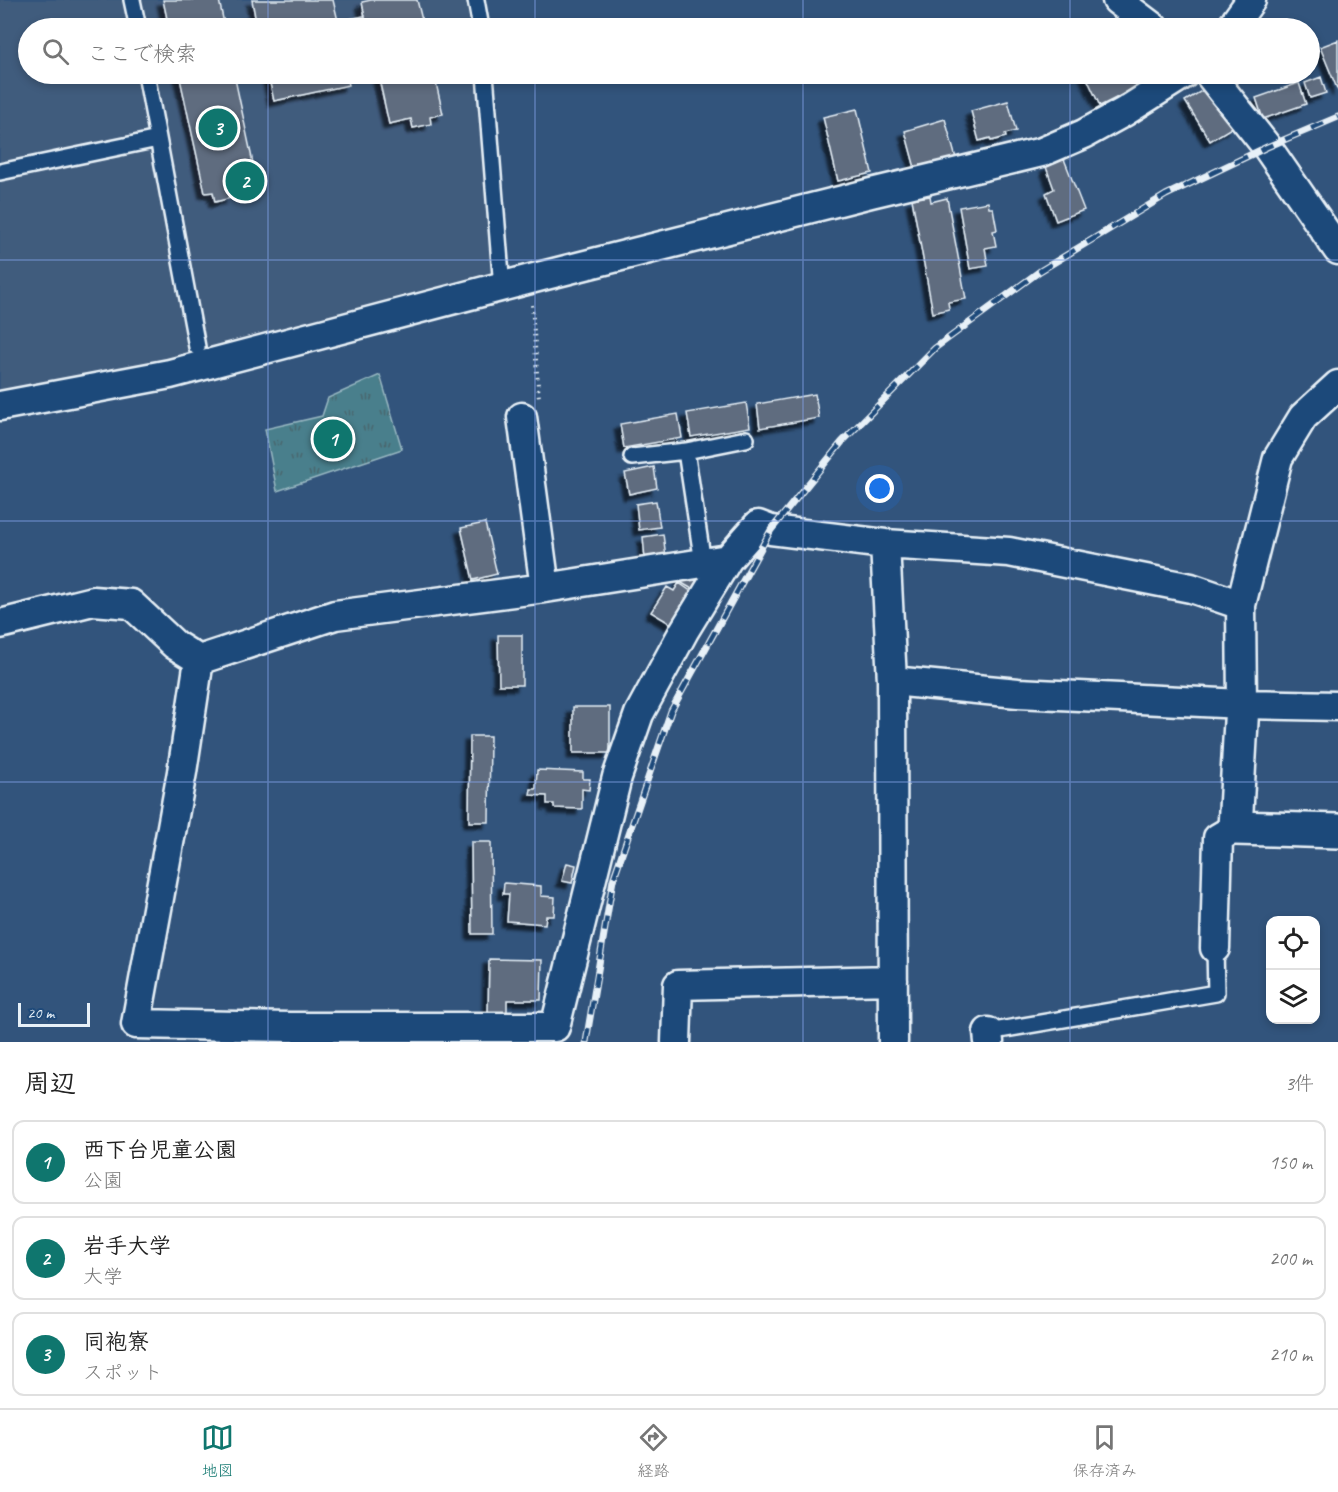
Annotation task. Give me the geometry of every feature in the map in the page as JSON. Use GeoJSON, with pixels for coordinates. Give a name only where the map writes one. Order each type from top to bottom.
{"type":"FeatureCollection","features":[{"type":"Feature","properties":{"kind":"street"},"geometry":{"type":"LineString","coordinates":[[1117,0],[1141,18]]}},
{"type":"Feature","properties":{"kind":"street"},"geometry":{"type":"LineString","coordinates":[[1238,18],[1251,0]]}},
{"type":"Feature","properties":{"kind":"street"},"geometry":{"type":"LineString","coordinates":[[0,406],[170,374],[530,279],[1042,152],[1084,134],[1125,112],[1168,84]]}},
{"type":"Feature","properties":{"kind":"street"},"geometry":{"type":"LineString","coordinates":[[1217,84],[1266,147],[1338,250]]}},
{"type":"Feature","properties":{"kind":"street"},"geometry":{"type":"LineString","coordinates":[[1235,828],[1242,704],[1241,605],[1278,458],[1303,417],[1338,385]]}},
{"type":"Feature","properties":{"kind":"street"},"geometry":{"type":"LineString","coordinates":[[522,417],[545,588]]}},
{"type":"Feature","properties":{"kind":"street"},"geometry":{"type":"LineString","coordinates":[[199,660],[182,772],[134,1033],[496,1035],[555,1027],[616,777],[639,714],[684,631],[716,561],[758,525],[771,530],[885,544],[1009,552],[1191,588],[1241,605]]}},
{"type":"Feature","properties":{"kind":"street"},"geometry":{"type":"LineString","coordinates":[[885,544],[892,681],[893,1042]]}},
{"type":"Feature","properties":{"kind":"street"},"geometry":{"type":"LineString","coordinates":[[199,660],[335,615],[545,588],[716,561]]}},
{"type":"Feature","properties":{"kind":"street"},"geometry":{"type":"LineString","coordinates":[[0,624],[93,601],[131,604],[176,645],[199,660]]}},
{"type":"Feature","properties":{"kind":"street"},"geometry":{"type":"LineString","coordinates":[[892,681],[1018,693],[1242,704],[1338,706]]}},
{"type":"Feature","properties":{"kind":"street"},"geometry":{"type":"LineString","coordinates":[[1215,948],[1218,838],[1235,828],[1338,831]]}},
{"type":"Feature","properties":{"kind":"street"},"geometry":{"type":"LineString","coordinates":[[676,1042],[678,985],[893,980]]}},
{"type":"Feature","properties":{"kind":"lane"},"geometry":{"type":"LineString","coordinates":[[132,0],[136,18]]}},
{"type":"Feature","properties":{"kind":"lane"},"geometry":{"type":"LineString","coordinates":[[476,0],[479,18]]}},
{"type":"Feature","properties":{"kind":"lane"},"geometry":{"type":"LineString","coordinates":[[148,84],[197,347]]}},
{"type":"Feature","properties":{"kind":"lane"},"geometry":{"type":"LineString","coordinates":[[486,84],[502,288]]}},
{"type":"Feature","properties":{"kind":"lane"},"geometry":{"type":"LineString","coordinates":[[0,172],[158,138]]}},
{"type":"Feature","properties":{"kind":"lane"},"geometry":{"type":"LineString","coordinates":[[632,457],[686,451],[746,439]]}},
{"type":"Feature","properties":{"kind":"lane"},"geometry":{"type":"LineString","coordinates":[[686,451],[716,561]]}},
{"type":"Feature","properties":{"kind":"lane"},"geometry":{"type":"LineString","coordinates":[[989,1037],[1216,993],[1215,948]]}},
{"type":"Feature","properties":{"kind":"path"},"geometry":{"type":"LineString","coordinates":[[522,417],[540,411],[530,279]]}},
{"type":"Feature","properties":{"kind":"shaded area"},"geometry":{"type":"Polygon","coordinates":[[[0,0],[467,0],[469,18],[18,18],[18,84],[477,84],[502,288],[0,399],[0,0]]]}},
{"type":"Feature","properties":{"kind":"green space"},"geometry":{"type":"Polygon","coordinates":[[[380,375],[402,449],[277,491],[265,429],[322,416],[328,398],[380,375]]]}},
{"type":"Feature","properties":{"kind":"building"},"geometry":{"type":"Polygon","coordinates":[[[163,0],[219,0],[223,18],[167,18],[163,0]]]}},
{"type":"Feature","properties":{"kind":"building"},"geometry":{"type":"Polygon","coordinates":[[[252,0],[333,0],[337,18],[255,18],[252,0]]]}},
{"type":"Feature","properties":{"kind":"building"},"geometry":{"type":"Polygon","coordinates":[[[417,0],[422,18],[365,18],[362,2],[417,0]]]}},
{"type":"Feature","properties":{"kind":"building"},"geometry":{"type":"Polygon","coordinates":[[[1338,40],[1338,91],[1320,47],[1338,40]]]}},
{"type":"Feature","properties":{"kind":"building"},"geometry":{"type":"Polygon","coordinates":[[[1320,77],[1326,93],[1310,98],[1305,84],[1320,84],[1320,77]]]}},
{"type":"Feature","properties":{"kind":"building"},"geometry":{"type":"Polygon","coordinates":[[[181,84],[236,84],[257,182],[228,188],[231,198],[215,202],[213,192],[205,193],[181,84]]]}},
{"type":"Feature","properties":{"kind":"building"},"geometry":{"type":"Polygon","coordinates":[[[270,84],[349,85],[274,101],[270,84]]]}},
{"type":"Feature","properties":{"kind":"building"},"geometry":{"type":"Polygon","coordinates":[[[380,84],[436,84],[443,114],[430,117],[431,124],[413,128],[411,119],[389,124],[380,84]]]}},
{"type":"Feature","properties":{"kind":"building"},"geometry":{"type":"Polygon","coordinates":[[[1090,84],[1144,84],[1100,106],[1090,84]]]}},
{"type":"Feature","properties":{"kind":"building"},"geometry":{"type":"Polygon","coordinates":[[[1299,84],[1306,104],[1263,119],[1256,98],[1299,84]]]}},
{"type":"Feature","properties":{"kind":"building"},"geometry":{"type":"Polygon","coordinates":[[[1208,87],[1233,127],[1210,141],[1185,101],[1208,87]]]}},
{"type":"Feature","properties":{"kind":"building"},"geometry":{"type":"Polygon","coordinates":[[[1008,101],[1016,131],[1005,134],[1006,137],[979,141],[971,111],[1008,101]]]}},
{"type":"Feature","properties":{"kind":"building"},"geometry":{"type":"Polygon","coordinates":[[[857,109],[872,173],[838,181],[823,117],[857,109]]]}},
{"type":"Feature","properties":{"kind":"building"},"geometry":{"type":"Polygon","coordinates":[[[945,119],[957,162],[946,165],[946,160],[915,168],[905,131],[945,119]]]}},
{"type":"Feature","properties":{"kind":"building"},"geometry":{"type":"Polygon","coordinates":[[[1064,159],[1084,210],[1056,221],[1046,193],[1054,189],[1046,167],[1064,159]]]}},
{"type":"Feature","properties":{"kind":"building"},"geometry":{"type":"Polygon","coordinates":[[[930,196],[931,202],[947,198],[966,299],[948,302],[949,309],[933,313],[912,199],[930,196]]]}},
{"type":"Feature","properties":{"kind":"building"},"geometry":{"type":"Polygon","coordinates":[[[988,202],[989,208],[993,208],[997,230],[993,231],[996,246],[985,248],[988,266],[970,269],[959,207],[988,202]]]}},
{"type":"Feature","properties":{"kind":"building"},"geometry":{"type":"Polygon","coordinates":[[[815,394],[819,418],[760,428],[757,404],[815,394]]]}},
{"type":"Feature","properties":{"kind":"building"},"geometry":{"type":"Polygon","coordinates":[[[746,403],[750,427],[691,437],[687,413],[746,403]]]}},
{"type":"Feature","properties":{"kind":"building"},"geometry":{"type":"Polygon","coordinates":[[[678,414],[682,438],[624,448],[620,424],[678,414]]]}},
{"type":"Feature","properties":{"kind":"building"},"geometry":{"type":"Polygon","coordinates":[[[654,467],[657,488],[629,494],[625,473],[654,467]]]}},
{"type":"Feature","properties":{"kind":"building"},"geometry":{"type":"Polygon","coordinates":[[[656,501],[660,527],[639,530],[636,504],[656,501]]]}},
{"type":"Feature","properties":{"kind":"building"},"geometry":{"type":"Polygon","coordinates":[[[485,523],[497,574],[473,580],[461,528],[485,523]]]}},
{"type":"Feature","properties":{"kind":"building"},"geometry":{"type":"Polygon","coordinates":[[[663,534],[666,557],[645,559],[643,537],[663,534]]]}},
{"type":"Feature","properties":{"kind":"building"},"geometry":{"type":"Polygon","coordinates":[[[683,577],[702,577],[694,590],[680,582],[683,577]]]}},
{"type":"Feature","properties":{"kind":"building"},"geometry":{"type":"Polygon","coordinates":[[[679,583],[692,592],[671,624],[651,612],[667,587],[674,591],[679,583]]]}},
{"type":"Feature","properties":{"kind":"building"},"geometry":{"type":"Polygon","coordinates":[[[498,635],[522,635],[522,685],[499,685],[498,635]]]}},
{"type":"Feature","properties":{"kind":"building"},"geometry":{"type":"Polygon","coordinates":[[[573,707],[610,707],[610,753],[573,753],[573,707]]]}},
{"type":"Feature","properties":{"kind":"building"},"geometry":{"type":"Polygon","coordinates":[[[470,736],[490,736],[489,822],[469,822],[470,736]]]}},
{"type":"Feature","properties":{"kind":"building"},"geometry":{"type":"Polygon","coordinates":[[[537,770],[583,772],[583,779],[590,779],[589,790],[582,789],[582,809],[554,808],[554,804],[547,804],[547,796],[530,795],[531,789],[536,789],[537,770]]]}},
{"type":"Feature","properties":{"kind":"building"},"geometry":{"type":"Polygon","coordinates":[[[471,842],[491,842],[492,934],[472,934],[471,842]]]}},
{"type":"Feature","properties":{"kind":"building"},"geometry":{"type":"Polygon","coordinates":[[[567,863],[576,865],[572,883],[562,881],[567,863]]]}},
{"type":"Feature","properties":{"kind":"building"},"geometry":{"type":"Polygon","coordinates":[[[504,883],[541,886],[541,896],[555,897],[554,916],[546,916],[545,924],[507,921],[509,894],[503,894],[504,883]]]}},
{"type":"Feature","properties":{"kind":"building"},"geometry":{"type":"Polygon","coordinates":[[[489,959],[542,960],[541,1000],[507,1000],[507,1014],[488,1014],[489,959]]]}},
{"type":"Feature","properties":{"kind":"railway"},"geometry":{"type":"LineString","coordinates":[[586,1042],[613,880],[671,711],[771,530],[842,442],[935,348],[1040,271],[1166,195],[1267,147],[1338,117]]}},
{"type":"Feature","properties":{"kind":"place","name":"同袍寮"},"geometry":{"type":"Point","coordinates":[218,128]}},
{"type":"Feature","properties":{"kind":"place","name":"岩手大学"},"geometry":{"type":"Point","coordinates":[245,181]}},
{"type":"Feature","properties":{"kind":"place","name":"西下台児童公園"},"geometry":{"type":"Point","coordinates":[333,439]}}]}
